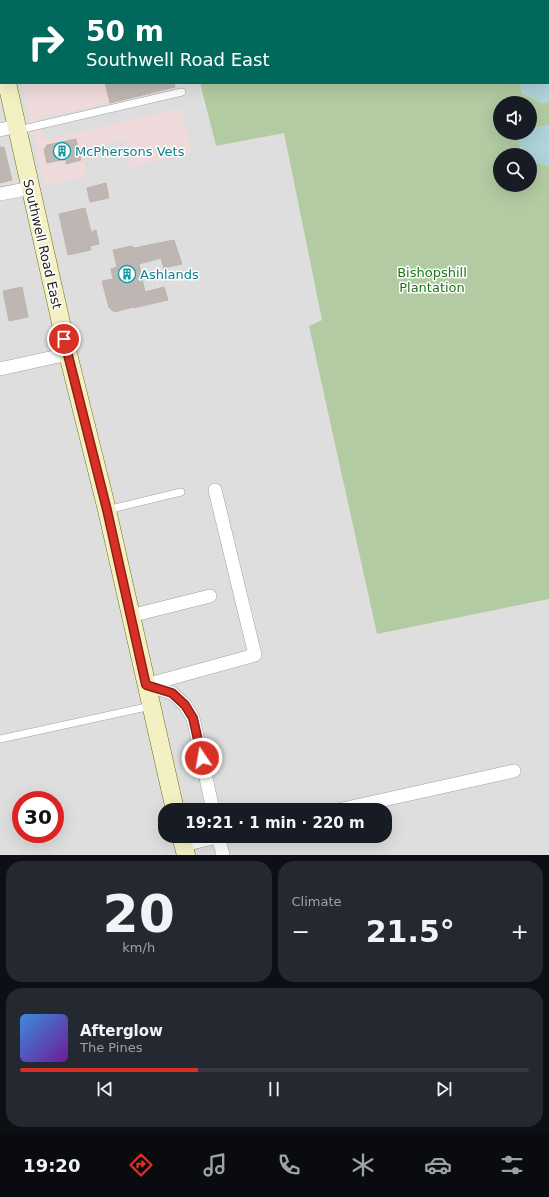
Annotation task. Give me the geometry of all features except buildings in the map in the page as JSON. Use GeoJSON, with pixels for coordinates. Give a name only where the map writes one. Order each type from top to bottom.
{"type":"FeatureCollection","features":[{"type":"Feature","properties":{"kind":"main road","name":"Southwell Road East"},"geometry":{"type":"LineString","coordinates":[[7,84],[68,354],[107,510],[173,803]]}},
{"type":"Feature","properties":{"kind":"street"},"geometry":{"type":"LineString","coordinates":[[0,130],[18,128]]}},
{"type":"Feature","properties":{"kind":"street"},"geometry":{"type":"LineString","coordinates":[[0,194],[31,188]]}},
{"type":"Feature","properties":{"kind":"street"},"geometry":{"type":"LineString","coordinates":[[0,370],[68,354]]}},
{"type":"Feature","properties":{"kind":"street"},"geometry":{"type":"LineString","coordinates":[[146,685],[255,656],[215,490]]}},
{"type":"Feature","properties":{"kind":"street"},"geometry":{"type":"LineString","coordinates":[[130,616],[210,596]]}},
{"type":"Feature","properties":{"kind":"street"},"geometry":{"type":"LineString","coordinates":[[146,685],[172,693],[185,705],[193,718],[211,803]]}},
{"type":"Feature","properties":{"kind":"street"},"geometry":{"type":"LineString","coordinates":[[370,803],[514,771]]}},
{"type":"Feature","properties":{"kind":"street"},"geometry":{"type":"LineString","coordinates":[[221,843],[223,855]]}},
{"type":"Feature","properties":{"kind":"lane"},"geometry":{"type":"LineString","coordinates":[[18,128],[182,92]]}},
{"type":"Feature","properties":{"kind":"lane"},"geometry":{"type":"LineString","coordinates":[[107,510],[181,492]]}},
{"type":"Feature","properties":{"kind":"lane"},"geometry":{"type":"LineString","coordinates":[[0,739],[151,706]]}},
{"type":"Feature","properties":{"kind":"shaded area"},"geometry":{"type":"Polygon","coordinates":[[[0,84],[200,84],[216,146],[284,132],[322,320],[310,326],[377,634],[549,599],[549,855],[0,855],[0,84]]]}},
{"type":"Feature","properties":{"kind":"shaded area"},"geometry":{"type":"Polygon","coordinates":[[[22,84],[182,84],[176,87],[192,153],[45,186],[22,84]]]}},
{"type":"Feature","properties":{"kind":"shaded area"},"geometry":{"type":"Polygon","coordinates":[[[176,87],[181,108],[44,140],[39,119],[176,87]]]}},
{"type":"Feature","properties":{"kind":"shaded area"},"geometry":{"type":"Polygon","coordinates":[[[124,140],[130,166],[87,176],[81,150],[124,140]]]}},
{"type":"Feature","properties":{"kind":"green space","name":"Bishopshill Plantation"},"geometry":{"type":"Polygon","coordinates":[[[200,84],[522,84],[521,92],[529,96],[493,96],[493,140],[519,140],[520,148],[493,148],[493,192],[537,192],[537,163],[549,166],[549,599],[377,634],[309,326],[322,320],[284,133],[216,146],[200,84]]]}},
{"type":"Feature","properties":{"kind":"green space","name":"Bishopshill Plantation"},"geometry":{"type":"Polygon","coordinates":[[[537,100],[542,103],[549,101],[549,125],[537,128],[537,100]]]}},
{"type":"Feature","properties":{"kind":"water"},"geometry":{"type":"Polygon","coordinates":[[[522,84],[549,84],[549,101],[542,103],[537,100],[537,96],[529,96],[521,92],[522,84]]]}},
{"type":"Feature","properties":{"kind":"water"},"geometry":{"type":"Polygon","coordinates":[[[549,125],[549,166],[537,163],[537,148],[520,148],[519,140],[537,140],[537,128],[549,125]]]}},
{"type":"Feature","properties":{"kind":"place","name":"McPhersons Vets"},"geometry":{"type":"Point","coordinates":[62,151]}},
{"type":"Feature","properties":{"kind":"place","name":"Ashlands"},"geometry":{"type":"Point","coordinates":[127,274]}},
{"type":"Feature","properties":{"kind":"route"},"geometry":{"type":"LineString","coordinates":[[64,339],[107,510],[146,685],[172,693],[185,705],[193,718],[202,758]]}}]}
